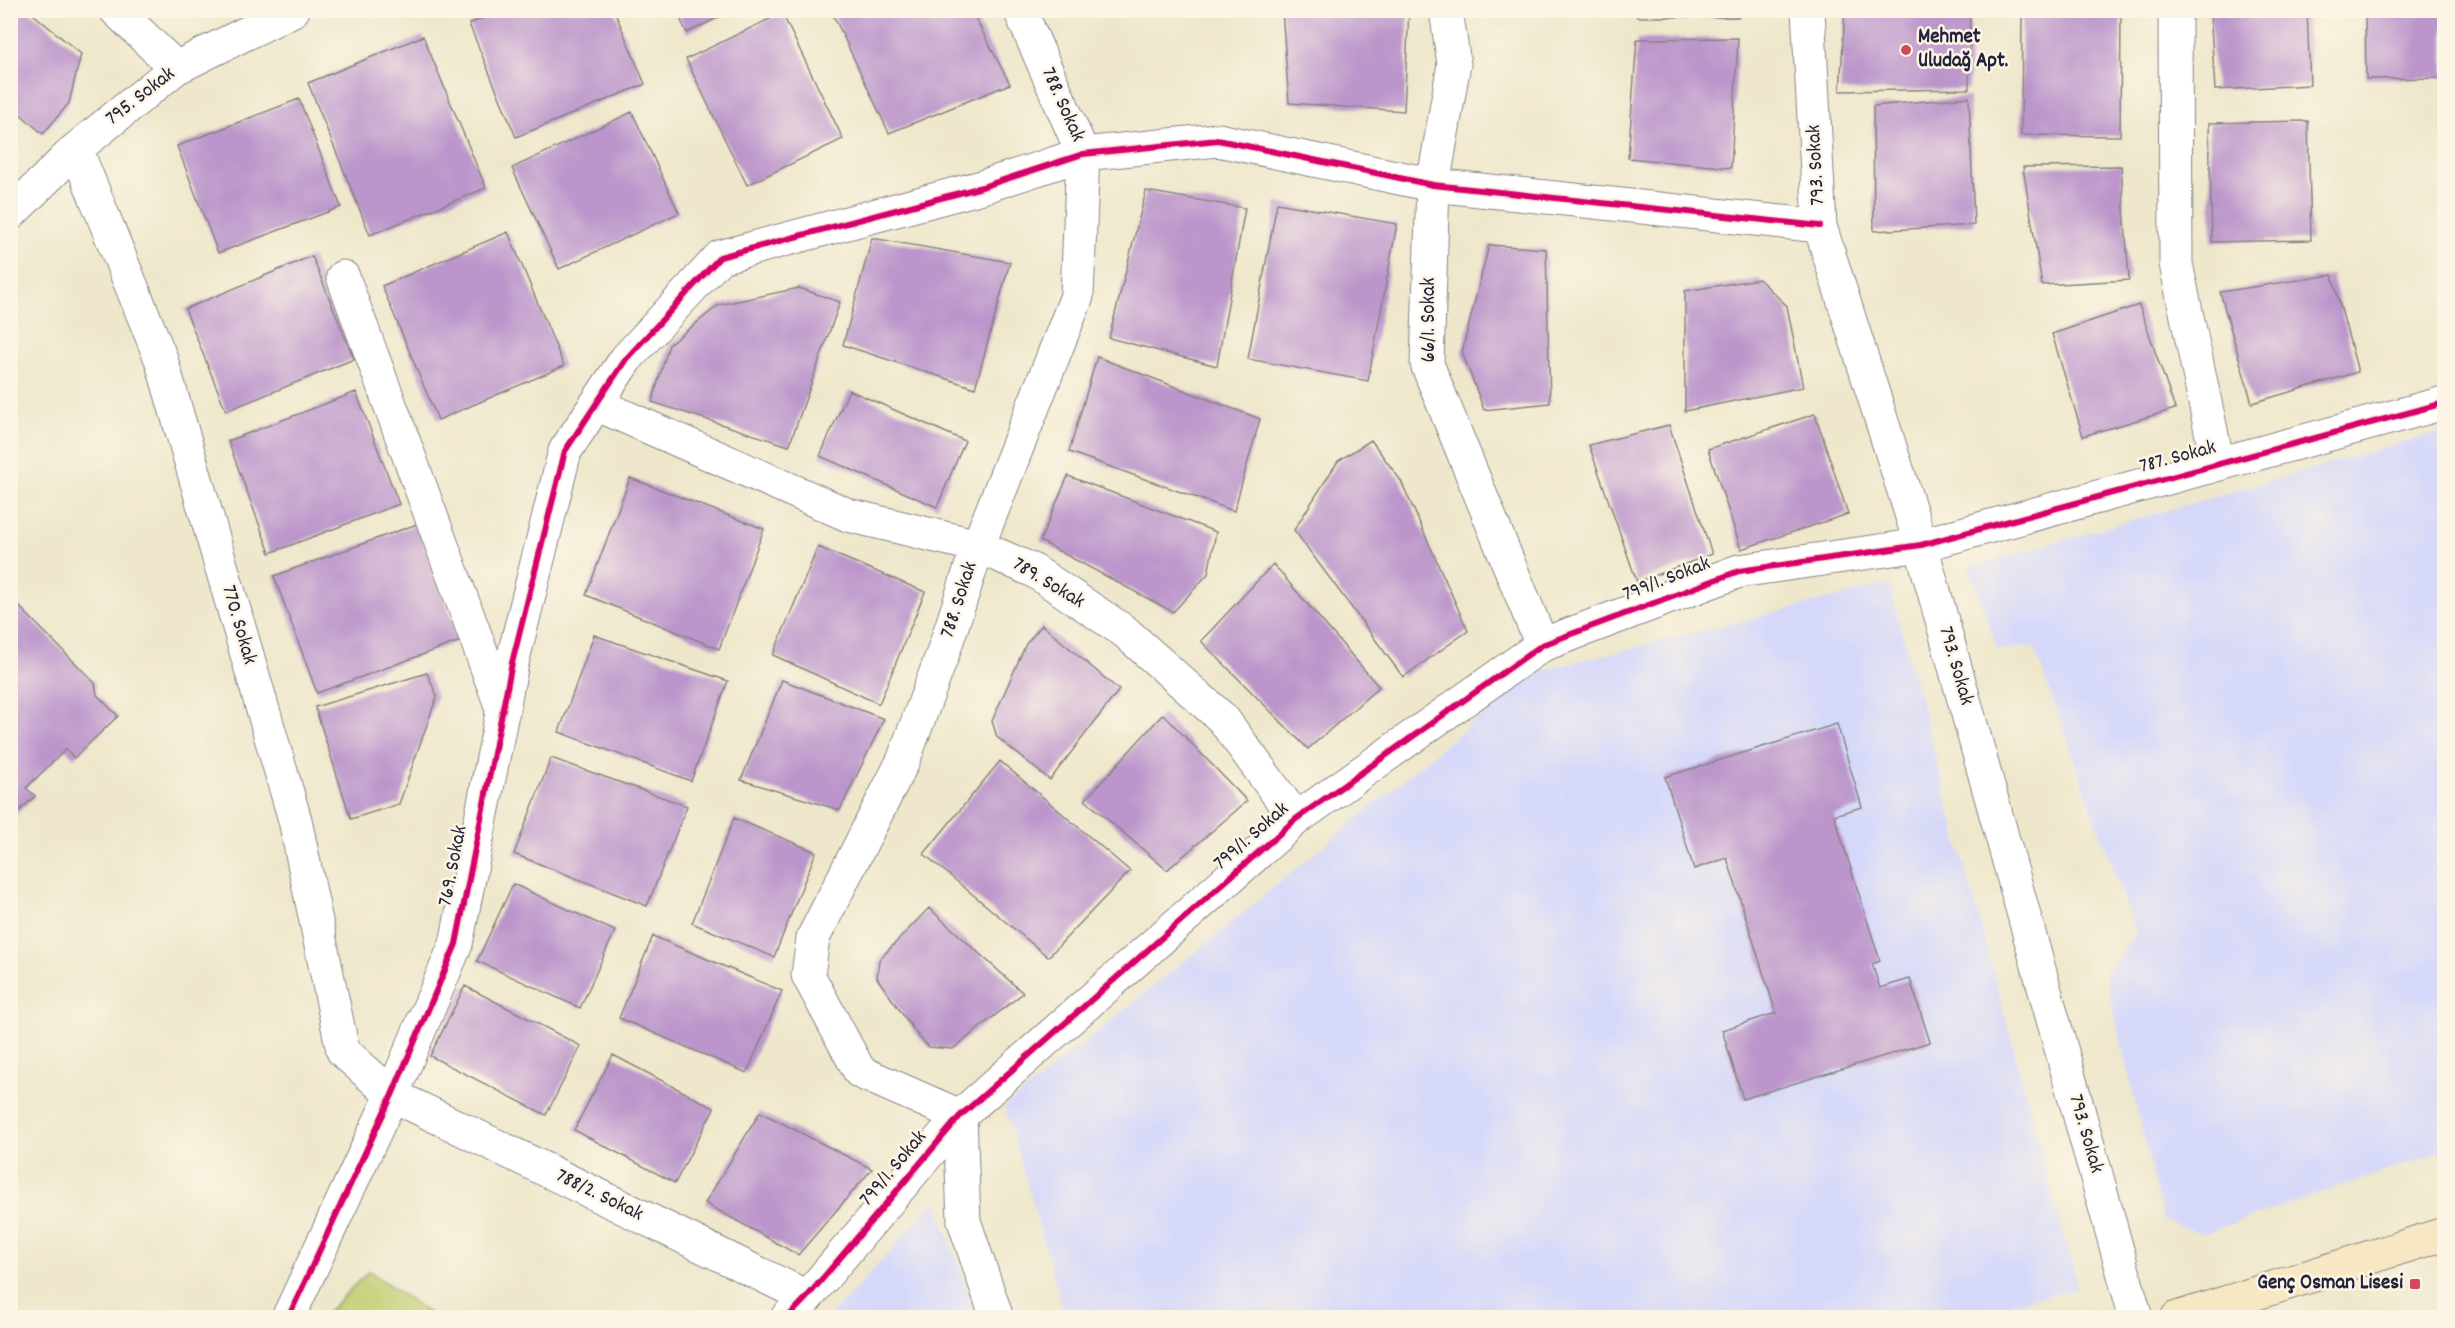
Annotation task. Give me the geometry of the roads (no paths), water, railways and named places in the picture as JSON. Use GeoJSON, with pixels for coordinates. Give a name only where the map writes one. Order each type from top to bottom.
{"type":"FeatureCollection","features":[{"type":"Feature","properties":{"kind":"street"},"geometry":{"type":"LineString","coordinates":[[116,10],[176,68]]}},
{"type":"Feature","properties":{"kind":"street","name":"795. Sokak"},"geometry":{"type":"LineString","coordinates":[[10,214],[76,148],[176,68],[293,10]]}},
{"type":"Feature","properties":{"kind":"street","name":"788. Sokak"},"geometry":{"type":"LineString","coordinates":[[960,1116],[860,1072],[808,975],[813,938],[903,761],[943,653],[978,546],[1077,296],[1083,154],[1020,10]]}},
{"type":"Feature","properties":{"kind":"street","name":"66/1. Sokak"},"geometry":{"type":"LineString","coordinates":[[1446,10],[1454,64],[1433,185],[1427,364],[1542,645]]}},
{"type":"Feature","properties":{"kind":"street","name":"793. Sokak"},"geometry":{"type":"LineString","coordinates":[[1808,10],[1820,226],[1921,544],[2136,1317]]}},
{"type":"Feature","properties":{"kind":"street"},"geometry":{"type":"LineString","coordinates":[[2175,10],[2176,264],[2218,464]]}},
{"type":"Feature","properties":{"kind":"street","name":"769. Sokak"},"geometry":{"type":"LineString","coordinates":[[288,1317],[392,1095],[456,944],[512,663],[565,451],[626,359],[720,257],[982,188],[1083,154],[1218,140],[1433,185],[1820,226]]}},
{"type":"Feature","properties":{"kind":"street","name":"770. Sokak"},"geometry":{"type":"LineString","coordinates":[[76,148],[161,359],[295,820],[343,1051],[392,1095]]}},
{"type":"Feature","properties":{"kind":"street"},"geometry":{"type":"LineString","coordinates":[[343,277],[503,711]]}},
{"type":"Feature","properties":{"kind":"street","name":"787. Sokak"},"geometry":{"type":"LineString","coordinates":[[1921,544],[2445,403]]}},
{"type":"Feature","properties":{"kind":"street","name":"789. Sokak"},"geometry":{"type":"LineString","coordinates":[[596,404],[848,515],[978,546],[1034,571],[1124,631],[1223,719],[1296,819]]}},
{"type":"Feature","properties":{"kind":"street","name":"799/1. Sokak"},"geometry":{"type":"LineString","coordinates":[[797,1307],[960,1116],[1296,819],[1542,645],[1739,571],[1921,544]]}},
{"type":"Feature","properties":{"kind":"street","name":"788/2. Sokak"},"geometry":{"type":"LineString","coordinates":[[392,1095],[797,1307]]}},
{"type":"Feature","properties":{"kind":"street"},"geometry":{"type":"LineString","coordinates":[[960,1116],[964,1221],[998,1317]]}},
{"type":"Feature","properties":{"kind":"street"},"geometry":{"type":"LineString","coordinates":[[2177,1317],[2445,1234]]}},
{"type":"Feature","properties":{"kind":"place","name":"Mehmet Uludağ Apt."},"geometry":{"type":"Point","coordinates":[1906,50]}},
{"type":"Feature","properties":{"kind":"place","name":"Genç Osman Lisesi"},"geometry":{"type":"Point","coordinates":[2415,1284]}}]}
